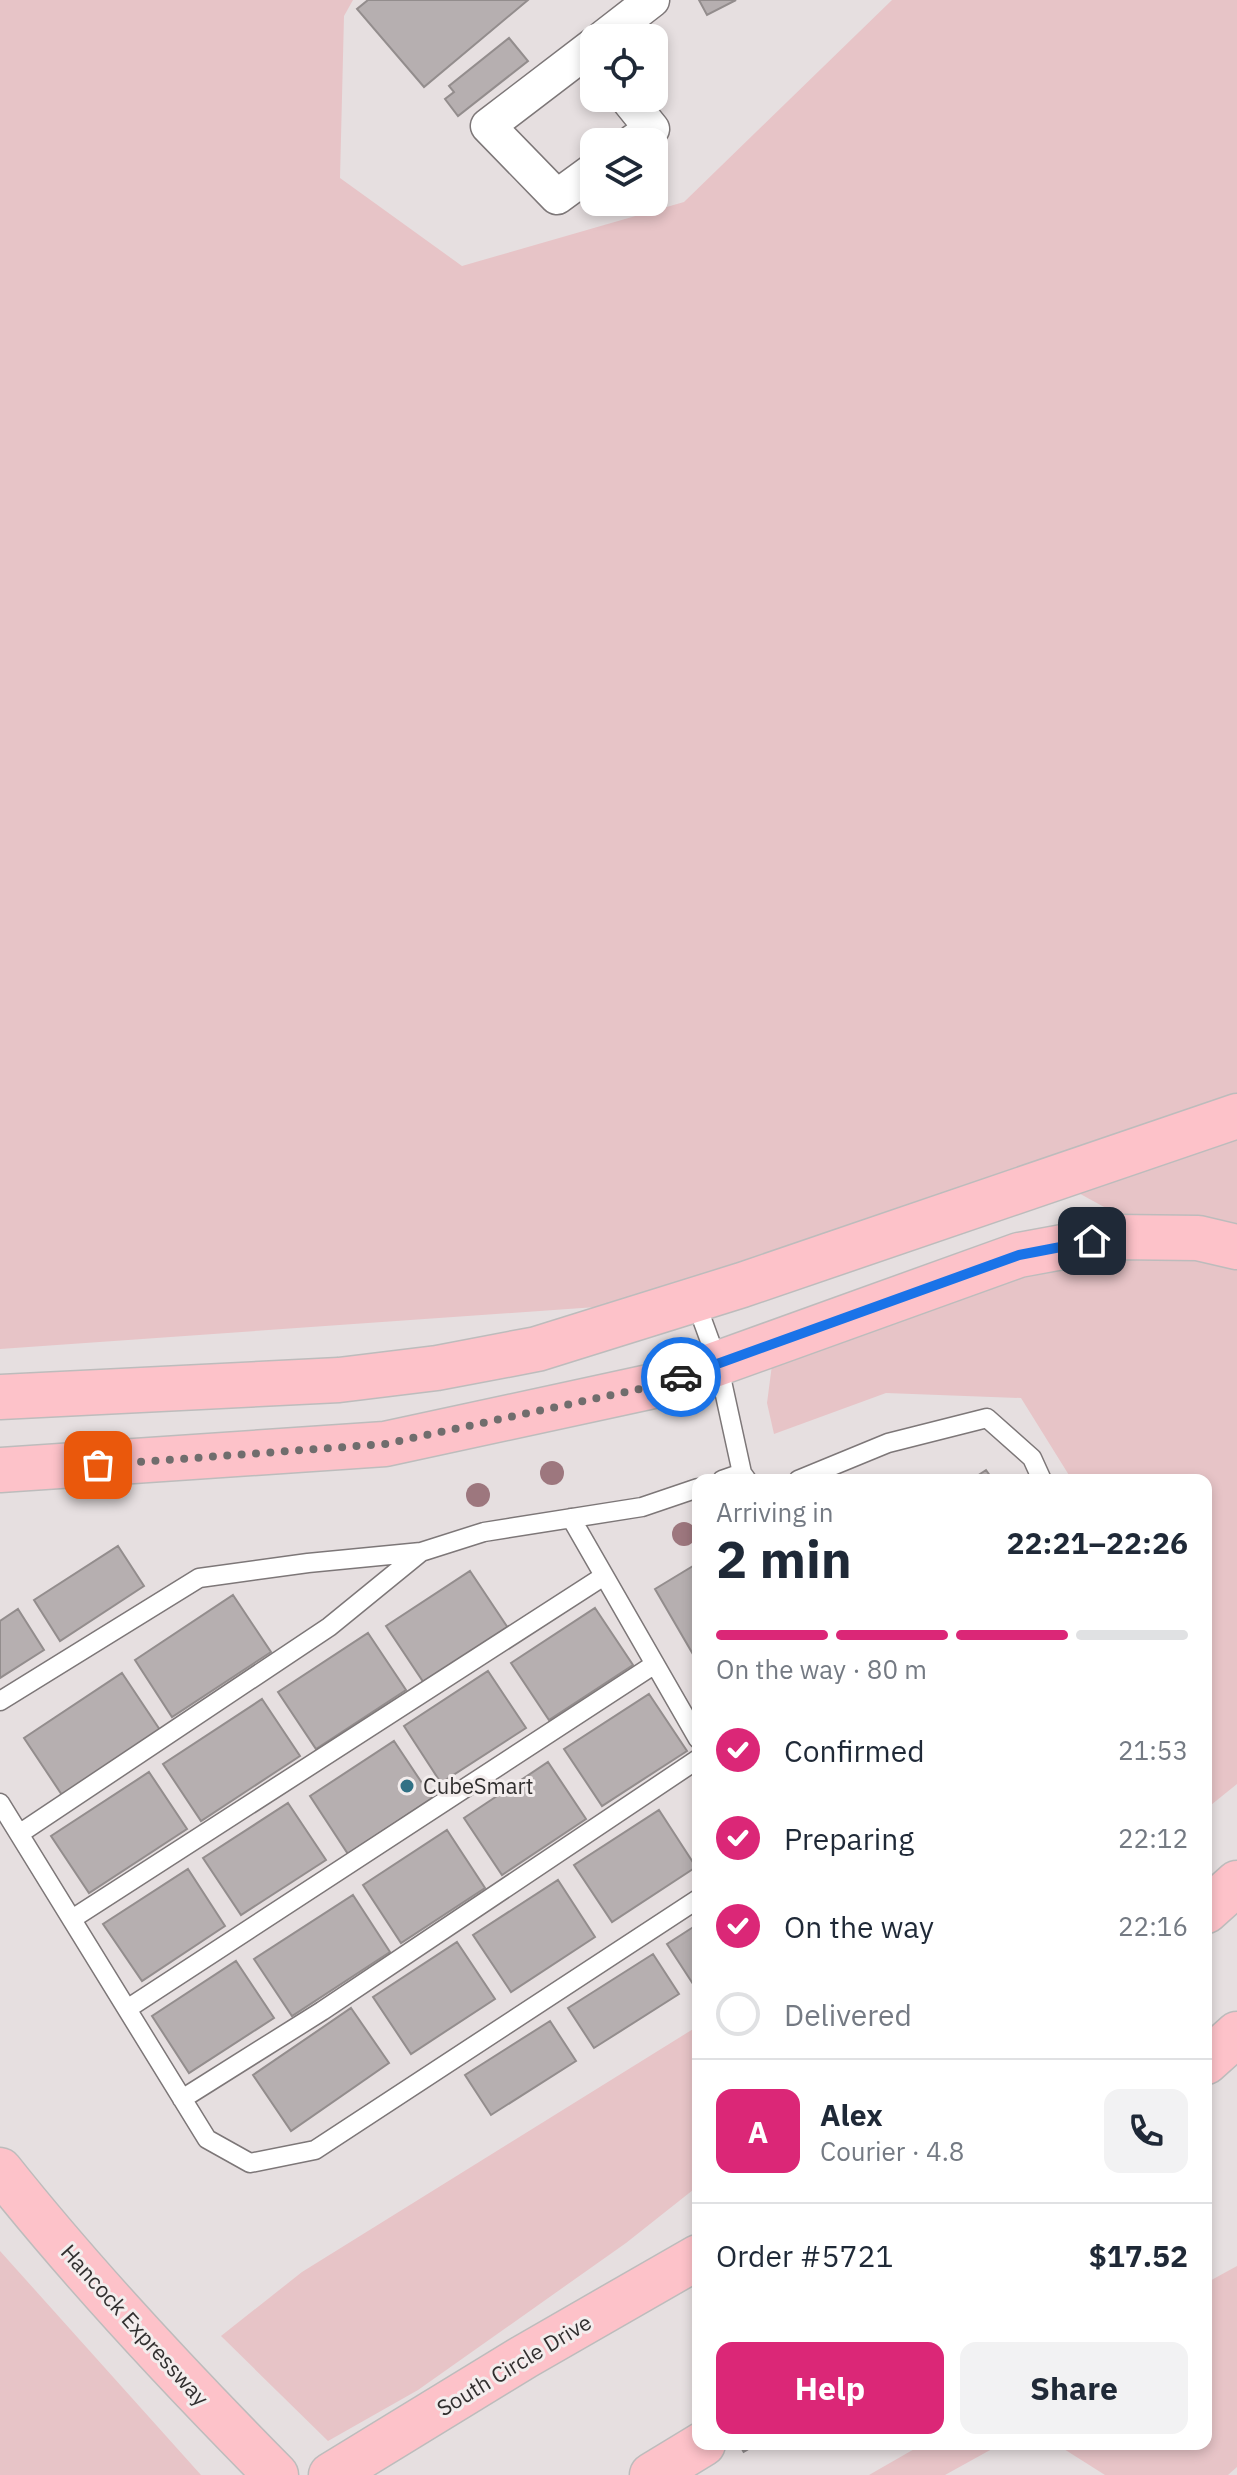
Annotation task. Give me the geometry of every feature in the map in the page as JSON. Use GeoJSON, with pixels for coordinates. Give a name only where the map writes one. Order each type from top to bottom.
{"type":"FeatureCollection","features":[{"type":"Feature","properties":{"kind":"main road"},"geometry":{"type":"LineString","coordinates":[[0,1397],[339,1380],[437,1368],[537,1349],[695,1300],[1237,1116]]}},
{"type":"Feature","properties":{"kind":"main road"},"geometry":{"type":"LineString","coordinates":[[0,1470],[385,1444],[658,1385],[1019,1255],[1117,1237],[1198,1238],[1237,1247]]}},
{"type":"Feature","properties":{"kind":"main road"},"geometry":{"type":"LineString","coordinates":[[1212,1906],[1237,1883]]}},
{"type":"Feature","properties":{"kind":"main road"},"geometry":{"type":"LineString","coordinates":[[1212,2057],[1237,2034]]}},
{"type":"Feature","properties":{"kind":"main road","name":"Hancock Expressway"},"geometry":{"type":"LineString","coordinates":[[0,2170],[68,2252],[276,2475]]}},
{"type":"Feature","properties":{"kind":"main road","name":"South Circle Drive"},"geometry":{"type":"LineString","coordinates":[[331,2475],[524,2357],[692,2260]]}},
{"type":"Feature","properties":{"kind":"main road"},"geometry":{"type":"LineString","coordinates":[[652,2475],[693,2450]]}},
{"type":"Feature","properties":{"kind":"street"},"geometry":{"type":"LineString","coordinates":[[624,24],[652,0]]}},
{"type":"Feature","properties":{"kind":"street"},"geometry":{"type":"LineString","coordinates":[[580,59],[488,126],[557,197],[580,180]]}},
{"type":"Feature","properties":{"kind":"street"},"geometry":{"type":"LineString","coordinates":[[638,112],[651,128]]}},
{"type":"Feature","properties":{"kind":"lane"},"geometry":{"type":"LineString","coordinates":[[695,1300],[718,1363],[744,1474]]}},
{"type":"Feature","properties":{"kind":"lane"},"geometry":{"type":"LineString","coordinates":[[813,1474],[888,1443],[987,1418],[1032,1458],[1039,1474]]}},
{"type":"Feature","properties":{"kind":"lane"},"geometry":{"type":"LineString","coordinates":[[0,1701],[199,1578],[421,1552],[484,1532],[642,1507],[692,1490]]}},
{"type":"Feature","properties":{"kind":"lane"},"geometry":{"type":"LineString","coordinates":[[571,1518],[692,1729]]}},
{"type":"Feature","properties":{"kind":"lane"},"geometry":{"type":"LineString","coordinates":[[19,1834],[329,1627],[421,1552]]}},
{"type":"Feature","properties":{"kind":"lane"},"geometry":{"type":"LineString","coordinates":[[72,1919],[604,1576]]}},
{"type":"Feature","properties":{"kind":"lane"},"geometry":{"type":"LineString","coordinates":[[127,2009],[655,1664]]}},
{"type":"Feature","properties":{"kind":"lane"},"geometry":{"type":"LineString","coordinates":[[182,2099],[322,2011],[692,1763]]}},
{"type":"Feature","properties":{"kind":"lane"},"geometry":{"type":"LineString","coordinates":[[0,1803],[207,2139],[250,2163],[315,2150],[692,1903]]}},
{"type":"Feature","properties":{"kind":"shaded area"},"geometry":{"type":"Polygon","coordinates":[[[0,0],[353,0],[344,16],[340,178],[462,266],[635,216],[668,216],[668,207],[684,202],[892,0],[1237,0],[1237,1784],[1212,1804],[1212,1474],[1068,1474],[1021,1398],[886,1393],[774,1434],[767,1403],[775,1342],[1157,1236],[1053,1179],[695,1300],[0,1349],[0,0]]]}},
{"type":"Feature","properties":{"kind":"shaded area"},"geometry":{"type":"Polygon","coordinates":[[[692,2030],[692,2191],[626,2243],[418,2390],[328,2441],[221,2336],[302,2272],[692,2030]]]}},
{"type":"Feature","properties":{"kind":"shaded area"},"geometry":{"type":"Polygon","coordinates":[[[0,2251],[201,2475],[0,2475],[0,2251]]]}},
{"type":"Feature","properties":{"kind":"shaded area"},"geometry":{"type":"Polygon","coordinates":[[[1237,2266],[1237,2467],[1228,2475],[1105,2475],[1065,2450],[1212,2450],[1212,2280],[1237,2266]]]}},
{"type":"Feature","properties":{"kind":"shaded area"},"geometry":{"type":"Polygon","coordinates":[[[913,2450],[990,2450],[945,2475],[869,2475],[913,2450]]]}},
{"type":"Feature","properties":{"kind":"building"},"geometry":{"type":"Polygon","coordinates":[[[368,0],[528,0],[424,87],[357,9],[368,0]]]}},
{"type":"Feature","properties":{"kind":"building"},"geometry":{"type":"Polygon","coordinates":[[[699,0],[736,0],[707,15],[699,0]]]}},
{"type":"Feature","properties":{"kind":"building"},"geometry":{"type":"Polygon","coordinates":[[[509,38],[528,61],[458,116],[445,99],[454,92],[449,86],[509,38]]]}},
{"type":"Feature","properties":{"kind":"building"},"geometry":{"type":"Polygon","coordinates":[[[118,1546],[144,1586],[60,1641],[34,1600],[118,1546]]]}},
{"type":"Feature","properties":{"kind":"building"},"geometry":{"type":"Polygon","coordinates":[[[692,1567],[692,1653],[655,1589],[692,1567]]]}},
{"type":"Feature","properties":{"kind":"building"},"geometry":{"type":"Polygon","coordinates":[[[470,1571],[508,1628],[424,1683],[386,1626],[470,1571]]]}},
{"type":"Feature","properties":{"kind":"building"},"geometry":{"type":"Polygon","coordinates":[[[233,1595],[271,1652],[172,1717],[135,1660],[233,1595]]]}},
{"type":"Feature","properties":{"kind":"building"},"geometry":{"type":"Polygon","coordinates":[[[595,1608],[633,1665],[549,1720],[511,1663],[595,1608]]]}},
{"type":"Feature","properties":{"kind":"building"},"geometry":{"type":"Polygon","coordinates":[[[18,1609],[44,1650],[0,1678],[0,1621],[18,1609]]]}},
{"type":"Feature","properties":{"kind":"building"},"geometry":{"type":"Polygon","coordinates":[[[368,1633],[406,1690],[316,1749],[278,1692],[368,1633]]]}},
{"type":"Feature","properties":{"kind":"building"},"geometry":{"type":"Polygon","coordinates":[[[488,1671],[526,1728],[441,1783],[404,1726],[488,1671]]]}},
{"type":"Feature","properties":{"kind":"building"},"geometry":{"type":"Polygon","coordinates":[[[122,1673],[160,1730],[62,1795],[24,1738],[122,1673]]]}},
{"type":"Feature","properties":{"kind":"building"},"geometry":{"type":"Polygon","coordinates":[[[649,1694],[687,1751],[602,1806],[564,1749],[649,1694]]]}},
{"type":"Feature","properties":{"kind":"building"},"geometry":{"type":"Polygon","coordinates":[[[262,1699],[300,1756],[201,1821],[163,1764],[262,1699]]]}},
{"type":"Feature","properties":{"kind":"building"},"geometry":{"type":"Polygon","coordinates":[[[394,1741],[432,1798],[348,1854],[310,1796],[394,1741]]]}},
{"type":"Feature","properties":{"kind":"building"},"geometry":{"type":"Polygon","coordinates":[[[548,1762],[586,1819],[502,1875],[464,1818],[548,1762]]]}},
{"type":"Feature","properties":{"kind":"building"},"geometry":{"type":"Polygon","coordinates":[[[149,1772],[187,1829],[89,1893],[51,1836],[149,1772]]]}},
{"type":"Feature","properties":{"kind":"building"},"geometry":{"type":"Polygon","coordinates":[[[288,1803],[326,1860],[241,1915],[203,1858],[288,1803]]]}},
{"type":"Feature","properties":{"kind":"building"},"geometry":{"type":"Polygon","coordinates":[[[659,1810],[692,1861],[692,1870],[612,1922],[574,1865],[659,1810]]]}},
{"type":"Feature","properties":{"kind":"building"},"geometry":{"type":"Polygon","coordinates":[[[447,1830],[485,1888],[401,1943],[363,1885],[447,1830]]]}},
{"type":"Feature","properties":{"kind":"building"},"geometry":{"type":"Polygon","coordinates":[[[188,1869],[225,1926],[142,1981],[103,1924],[188,1869]]]}},
{"type":"Feature","properties":{"kind":"building"},"geometry":{"type":"Polygon","coordinates":[[[558,1880],[595,1937],[511,1992],[473,1935],[558,1880]]]}},
{"type":"Feature","properties":{"kind":"building"},"geometry":{"type":"Polygon","coordinates":[[[353,1895],[390,1952],[292,2016],[254,1959],[353,1895]]]}},
{"type":"Feature","properties":{"kind":"building"},"geometry":{"type":"Polygon","coordinates":[[[692,1928],[692,1982],[667,1944],[692,1928]]]}},
{"type":"Feature","properties":{"kind":"building"},"geometry":{"type":"Polygon","coordinates":[[[457,1942],[495,1999],[411,2054],[373,1997],[457,1942]]]}},
{"type":"Feature","properties":{"kind":"building"},"geometry":{"type":"Polygon","coordinates":[[[653,1954],[679,1994],[594,2048],[568,2008],[653,1954]]]}},
{"type":"Feature","properties":{"kind":"building"},"geometry":{"type":"Polygon","coordinates":[[[236,1961],[274,2018],[189,2073],[152,2016],[236,1961]]]}},
{"type":"Feature","properties":{"kind":"building"},"geometry":{"type":"Polygon","coordinates":[[[351,2008],[389,2063],[291,2131],[253,2075],[351,2008]]]}},
{"type":"Feature","properties":{"kind":"building"},"geometry":{"type":"Polygon","coordinates":[[[550,2021],[576,2061],[491,2115],[465,2075],[550,2021]]]}},
{"type":"Feature","properties":{"kind":"way so far"},"geometry":{"type":"LineString","coordinates":[[98,1465],[385,1444],[658,1385],[681,1377]]}},
{"type":"Feature","properties":{"kind":"place","name":"CubeSmart"},"geometry":{"type":"Point","coordinates":[407,1786]}},
{"type":"Feature","properties":{"kind":"route"},"geometry":{"type":"LineString","coordinates":[[681,1377],[1019,1255],[1092,1241]]}}]}
